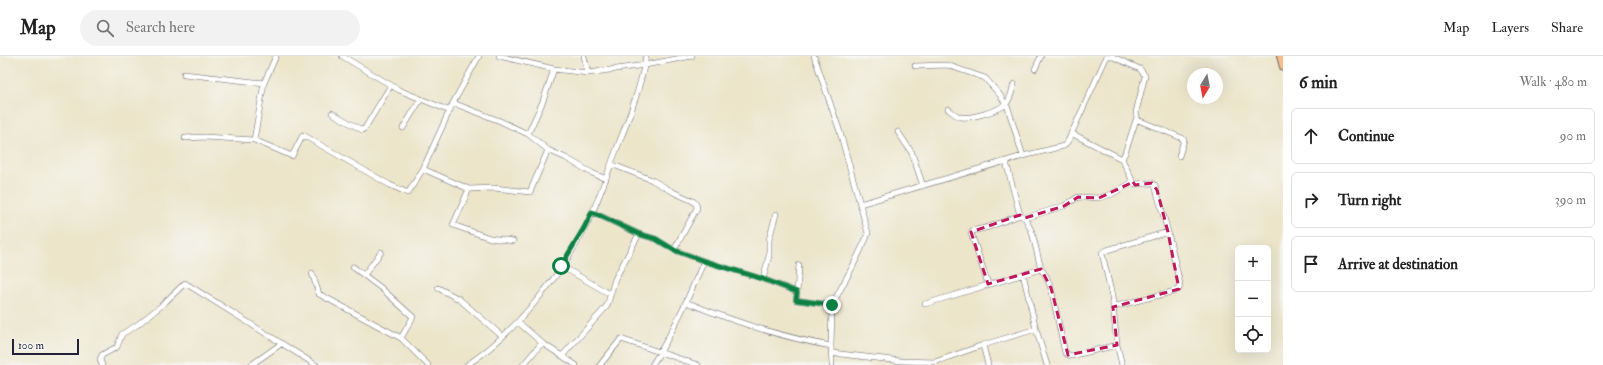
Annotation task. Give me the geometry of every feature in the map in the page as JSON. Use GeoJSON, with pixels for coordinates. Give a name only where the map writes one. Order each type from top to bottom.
{"type":"FeatureCollection","features":[{"type":"Feature","properties":{"kind":"main road"},"geometry":{"type":"LineString","coordinates":[[1280,56],[1283,64]]}},
{"type":"Feature","properties":{"kind":"street"},"geometry":{"type":"LineString","coordinates":[[254,140],[264,83],[276,56]]}},
{"type":"Feature","properties":{"kind":"street"},"geometry":{"type":"LineString","coordinates":[[342,56],[391,85],[450,111]]}},
{"type":"Feature","properties":{"kind":"street"},"geometry":{"type":"LineString","coordinates":[[185,138],[205,136],[254,140],[292,156],[303,135],[390,185],[408,193],[423,169],[453,103],[479,56]]}},
{"type":"Feature","properties":{"kind":"street"},"geometry":{"type":"LineString","coordinates":[[499,56],[554,69],[588,73],[645,65],[692,56]]}},
{"type":"Feature","properties":{"kind":"street"},"geometry":{"type":"LineString","coordinates":[[584,56],[588,73]]}},
{"type":"Feature","properties":{"kind":"street"},"geometry":{"type":"LineString","coordinates":[[467,365],[479,357],[518,322],[561,266],[584,228],[606,179],[633,107],[645,65],[646,56]]}},
{"type":"Feature","properties":{"kind":"street"},"geometry":{"type":"LineString","coordinates":[[814,56],[840,132],[868,233],[832,305],[832,365]]}},
{"type":"Feature","properties":{"kind":"street"},"geometry":{"type":"LineString","coordinates":[[1035,69],[1041,56]]}},
{"type":"Feature","properties":{"kind":"street"},"geometry":{"type":"LineString","coordinates":[[860,204],[1023,156],[1064,146],[1068,141],[1107,56]]}},
{"type":"Feature","properties":{"kind":"street"},"geometry":{"type":"LineString","coordinates":[[1111,56],[1140,69],[1145,74],[1144,84],[1136,112],[1137,117],[1122,159]]}},
{"type":"Feature","properties":{"kind":"street"},"geometry":{"type":"LineString","coordinates":[[915,66],[947,65],[985,78],[1000,95],[1008,108],[1023,156]]}},
{"type":"Feature","properties":{"kind":"street"},"geometry":{"type":"LineString","coordinates":[[528,134],[543,101],[554,69]]}},
{"type":"Feature","properties":{"kind":"street"},"geometry":{"type":"LineString","coordinates":[[184,74],[264,83]]}},
{"type":"Feature","properties":{"kind":"street"},"geometry":{"type":"LineString","coordinates":[[948,109],[959,117],[965,118],[988,112],[1006,104],[1014,84]]}},
{"type":"Feature","properties":{"kind":"street"},"geometry":{"type":"LineString","coordinates":[[332,113],[362,130],[365,128],[391,85]]}},
{"type":"Feature","properties":{"kind":"street"},"geometry":{"type":"LineString","coordinates":[[404,128],[421,99]]}},
{"type":"Feature","properties":{"kind":"street"},"geometry":{"type":"LineString","coordinates":[[453,103],[500,121],[528,134],[548,150],[606,179]]}},
{"type":"Feature","properties":{"kind":"street"},"geometry":{"type":"LineString","coordinates":[[1137,117],[1138,120],[1182,138],[1184,140],[1179,156]]}},
{"type":"Feature","properties":{"kind":"street"},"geometry":{"type":"LineString","coordinates":[[898,132],[912,153],[923,186]]}},
{"type":"Feature","properties":{"kind":"street"},"geometry":{"type":"LineString","coordinates":[[1071,133],[1122,159],[1132,182],[1137,185],[1152,183],[1155,185],[1168,232],[1180,284],[1178,289],[1175,292],[1113,307]]}},
{"type":"Feature","properties":{"kind":"street"},"geometry":{"type":"LineString","coordinates":[[423,169],[469,189],[494,188],[530,192],[548,150]]}},
{"type":"Feature","properties":{"kind":"street"},"geometry":{"type":"LineString","coordinates":[[1006,162],[1022,217],[1032,232],[1041,269],[1051,288],[1064,353],[1071,356],[1117,345]]}},
{"type":"Feature","properties":{"kind":"street"},"geometry":{"type":"LineString","coordinates":[[611,164],[656,182],[696,204],[697,208],[674,250]]}},
{"type":"Feature","properties":{"kind":"street"},"geometry":{"type":"LineString","coordinates":[[988,284],[972,231],[1064,206],[1078,198],[1099,198],[1112,194],[1132,182]]}},
{"type":"Feature","properties":{"kind":"street"},"geometry":{"type":"LineString","coordinates":[[469,189],[453,225],[490,238],[513,241]]}},
{"type":"Feature","properties":{"kind":"street"},"geometry":{"type":"LineString","coordinates":[[592,212],[639,234],[656,239],[674,250],[763,279],[797,292]]}},
{"type":"Feature","properties":{"kind":"street"},"geometry":{"type":"LineString","coordinates":[[763,279],[769,256],[770,240],[776,214]]}},
{"type":"Feature","properties":{"kind":"street"},"geometry":{"type":"LineString","coordinates":[[1122,365],[1117,345],[1113,307],[1102,253],[1107,250],[1168,232]]}},
{"type":"Feature","properties":{"kind":"street"},"geometry":{"type":"LineString","coordinates":[[562,356],[607,306],[615,279],[639,234]]}},
{"type":"Feature","properties":{"kind":"street"},"geometry":{"type":"LineString","coordinates":[[364,275],[381,252]]}},
{"type":"Feature","properties":{"kind":"street"},"geometry":{"type":"LineString","coordinates":[[652,365],[661,352],[686,302],[704,261]]}},
{"type":"Feature","properties":{"kind":"street"},"geometry":{"type":"LineString","coordinates":[[799,265],[796,300],[832,305]]}},
{"type":"Feature","properties":{"kind":"street"},"geometry":{"type":"LineString","coordinates":[[561,266],[610,294]]}},
{"type":"Feature","properties":{"kind":"street"},"geometry":{"type":"LineString","coordinates":[[353,267],[381,288],[414,317],[401,338]]}},
{"type":"Feature","properties":{"kind":"street"},"geometry":{"type":"LineString","coordinates":[[925,304],[1041,269]]}},
{"type":"Feature","properties":{"kind":"street"},"geometry":{"type":"LineString","coordinates":[[312,273],[319,294],[401,338],[428,365]]}},
{"type":"Feature","properties":{"kind":"street"},"geometry":{"type":"LineString","coordinates":[[1023,274],[1036,329],[1047,365]]}},
{"type":"Feature","properties":{"kind":"street"},"geometry":{"type":"LineString","coordinates":[[102,365],[100,359],[102,355],[117,347],[122,334],[137,325],[161,306],[185,283],[316,365]]}},
{"type":"Feature","properties":{"kind":"street"},"geometry":{"type":"LineString","coordinates":[[438,288],[458,299],[502,336]]}},
{"type":"Feature","properties":{"kind":"street"},"geometry":{"type":"LineString","coordinates":[[686,302],[725,318],[809,342],[831,346]]}},
{"type":"Feature","properties":{"kind":"street"},"geometry":{"type":"LineString","coordinates":[[518,322],[542,343],[576,365]]}},
{"type":"Feature","properties":{"kind":"street"},"geometry":{"type":"LineString","coordinates":[[832,353],[901,361],[935,363],[984,345],[1036,329]]}},
{"type":"Feature","properties":{"kind":"street"},"geometry":{"type":"LineString","coordinates":[[600,365],[621,339],[698,365]]}},
{"type":"Feature","properties":{"kind":"street"},"geometry":{"type":"LineString","coordinates":[[523,365],[542,343]]}},
{"type":"Feature","properties":{"kind":"street"},"geometry":{"type":"LineString","coordinates":[[252,365],[281,344]]}},
{"type":"Feature","properties":{"kind":"street"},"geometry":{"type":"LineString","coordinates":[[984,345],[988,365]]}},
{"type":"Feature","properties":{"kind":"highlighted area"},"geometry":{"type":"Polygon","coordinates":[[[1133,182],[1135,185],[1152,183],[1157,190],[1168,232],[1179,289],[1113,307],[1117,345],[1068,355],[1051,288],[1041,269],[988,284],[971,232],[1020,215],[1025,218],[1064,206],[1078,197],[1099,198],[1133,182]]]}},
{"type":"Feature","properties":{"kind":"route"},"geometry":{"type":"LineString","coordinates":[[561,266],[592,212],[639,234],[656,239],[674,250],[763,279],[797,292],[796,300],[832,305]]}}]}
